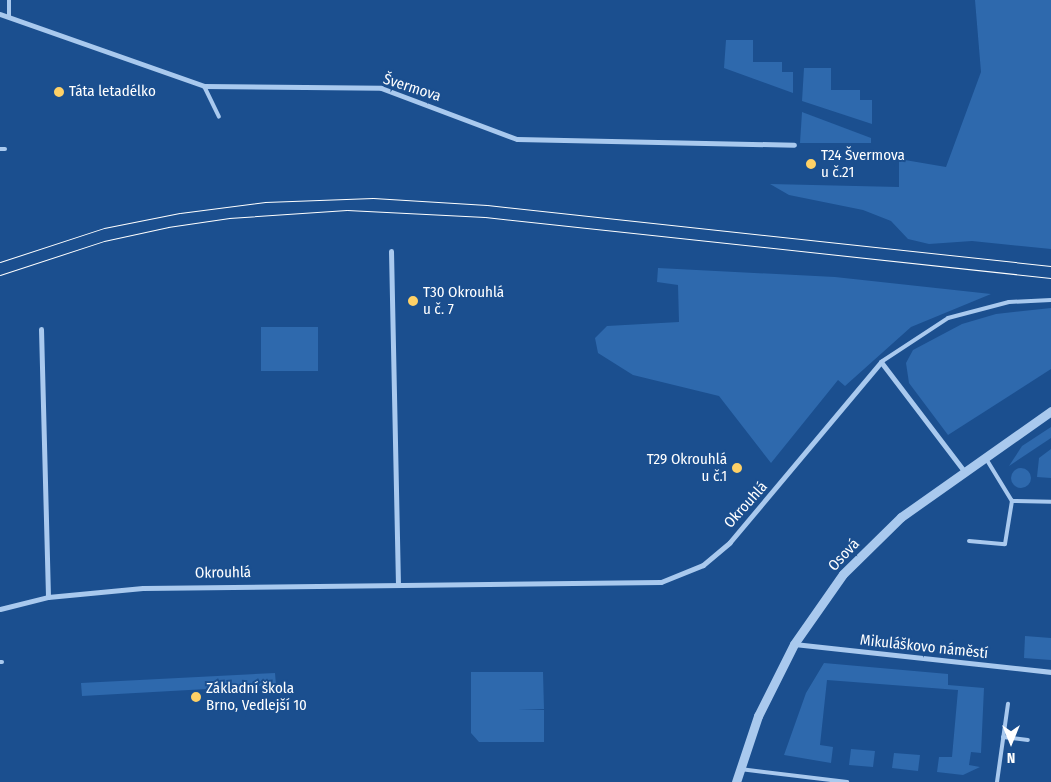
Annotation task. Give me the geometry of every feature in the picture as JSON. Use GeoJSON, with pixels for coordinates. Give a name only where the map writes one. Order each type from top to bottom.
{"type":"FeatureCollection","features":[{"type":"Feature","properties":{"kind":"street","name":"Švermova"},"geometry":{"type":"LineString","coordinates":[[0,14],[204,86],[381,88],[517,139],[794,146]]}},
{"type":"Feature","properties":{"kind":"street"},"geometry":{"type":"LineString","coordinates":[[391,251],[398,583]]}},
{"type":"Feature","properties":{"kind":"street"},"geometry":{"type":"LineString","coordinates":[[41,328],[48,597]]}},
{"type":"Feature","properties":{"kind":"street"},"geometry":{"type":"LineString","coordinates":[[881,362],[964,471]]}},
{"type":"Feature","properties":{"kind":"street","name":"Okrouhlá"},"geometry":{"type":"LineString","coordinates":[[0,609],[48,597],[143,588],[398,583],[662,582],[703,565],[783,483],[881,362]]}},
{"type":"Feature","properties":{"kind":"street","name":"Osová"},"geometry":{"type":"LineString","coordinates":[[736,782],[758,716],[794,644],[843,574],[901,517],[1051,411]]}},
{"type":"Feature","properties":{"kind":"street","name":"Mikuláškovo náměstí"},"geometry":{"type":"LineString","coordinates":[[794,644],[1051,672]]}},
{"type":"Feature","properties":{"kind":"lane"},"geometry":{"type":"LineString","coordinates":[[8,0],[9,17]]}},
{"type":"Feature","properties":{"kind":"lane"},"geometry":{"type":"LineString","coordinates":[[204,86],[219,117]]}},
{"type":"Feature","properties":{"kind":"lane","name":"Okrouhlá"},"geometry":{"type":"LineString","coordinates":[[881,362],[948,318],[1009,302],[1051,300]]}},
{"type":"Feature","properties":{"kind":"lane"},"geometry":{"type":"LineString","coordinates":[[969,541],[1005,544],[1012,500],[985,458]]}},
{"type":"Feature","properties":{"kind":"lane"},"geometry":{"type":"LineString","coordinates":[[1012,500],[1051,502]]}},
{"type":"Feature","properties":{"kind":"lane"},"geometry":{"type":"LineString","coordinates":[[997,782],[1008,704]]}},
{"type":"Feature","properties":{"kind":"lane"},"geometry":{"type":"LineString","coordinates":[[1003,737],[1028,740]]}},
{"type":"Feature","properties":{"kind":"lane"},"geometry":{"type":"LineString","coordinates":[[740,769],[847,782]]}},
{"type":"Feature","properties":{"kind":"shaded area"},"geometry":{"type":"Polygon","coordinates":[[[975,0],[1051,0],[1051,249],[972,241],[929,244],[908,239],[891,221],[863,210],[789,195],[770,184],[899,187],[899,159],[946,167],[981,72],[975,0]]]}},
{"type":"Feature","properties":{"kind":"shaded area"},"geometry":{"type":"Polygon","coordinates":[[[726,40],[753,40],[753,62],[782,62],[782,72],[793,72],[793,93],[724,68],[726,40]]]}},
{"type":"Feature","properties":{"kind":"shaded area"},"geometry":{"type":"Polygon","coordinates":[[[804,68],[831,68],[831,90],[860,90],[860,100],[872,100],[872,124],[802,101],[804,68]]]}},
{"type":"Feature","properties":{"kind":"shaded area"},"geometry":{"type":"Polygon","coordinates":[[[802,112],[871,138],[871,143],[800,143],[802,112]]]}},
{"type":"Feature","properties":{"kind":"shaded area"},"geometry":{"type":"Polygon","coordinates":[[[658,268],[835,277],[991,294],[911,327],[845,386],[838,380],[771,463],[719,396],[633,375],[598,353],[595,338],[607,326],[679,322],[678,285],[657,282],[658,268]]]}},
{"type":"Feature","properties":{"kind":"shaded area"},"geometry":{"type":"Polygon","coordinates":[[[1051,308],[1051,369],[948,435],[909,383],[906,363],[913,350],[962,324],[996,314],[1051,308]]]}},
{"type":"Feature","properties":{"kind":"shaded area"},"geometry":{"type":"Polygon","coordinates":[[[261,327],[318,327],[318,371],[261,371],[261,327]]]}},
{"type":"Feature","properties":{"kind":"shaded area"},"geometry":{"type":"Polygon","coordinates":[[[1051,427],[1051,438],[1009,466],[1022,446],[1051,427]]]}},
{"type":"Feature","properties":{"kind":"shaded area"},"geometry":{"type":"Polygon","coordinates":[[[1051,449],[1051,478],[1037,477],[1039,458],[1051,449]]]}},
{"type":"Feature","properties":{"kind":"shaded area"},"geometry":{"type":"Polygon","coordinates":[[[1021,468],[1028,471],[1031,478],[1028,485],[1021,488],[1014,485],[1011,478],[1014,471],[1021,468]]]}},
{"type":"Feature","properties":{"kind":"shaded area"},"geometry":{"type":"Polygon","coordinates":[[[1025,636],[1051,638],[1051,660],[1024,658],[1025,636]]]}},
{"type":"Feature","properties":{"kind":"shaded area"},"geometry":{"type":"Polygon","coordinates":[[[824,663],[948,674],[948,685],[984,688],[981,753],[971,752],[969,765],[980,767],[963,775],[937,772],[939,757],[952,757],[958,690],[827,680],[820,745],[833,747],[831,763],[784,755],[806,693],[824,663]]]}},
{"type":"Feature","properties":{"kind":"shaded area"},"geometry":{"type":"Polygon","coordinates":[[[471,672],[543,672],[544,709],[518,709],[544,710],[544,742],[479,742],[471,733],[471,672]]]}},
{"type":"Feature","properties":{"kind":"shaded area"},"geometry":{"type":"Polygon","coordinates":[[[275,673],[276,685],[82,696],[81,683],[275,673]]]}},
{"type":"Feature","properties":{"kind":"shaded area"},"geometry":{"type":"Polygon","coordinates":[[[851,749],[875,751],[873,767],[849,765],[851,749]]]}},
{"type":"Feature","properties":{"kind":"shaded area"},"geometry":{"type":"Polygon","coordinates":[[[894,753],[920,755],[918,771],[892,768],[894,753]]]}},
{"type":"Feature","properties":{"kind":"tram line"},"geometry":{"type":"LineString","coordinates":[[0,262],[104,228],[180,213],[265,202],[373,198],[487,205],[1051,266]]}},
{"type":"Feature","properties":{"kind":"tram line"},"geometry":{"type":"LineString","coordinates":[[0,275],[104,241],[168,227],[229,218],[347,210],[485,217],[1051,278]]}},
{"type":"Feature","properties":{"kind":"place","name":"Táta letadélko"},"geometry":{"type":"Point","coordinates":[59,92]}},
{"type":"Feature","properties":{"kind":"place","name":"T24 Švermova u č.21"},"geometry":{"type":"Point","coordinates":[811,164]}},
{"type":"Feature","properties":{"kind":"place","name":"T30 Okrouhlá u č. 7"},"geometry":{"type":"Point","coordinates":[413,301]}},
{"type":"Feature","properties":{"kind":"place","name":"T29 Okrouhlá u č.1"},"geometry":{"type":"Point","coordinates":[737,468]}},
{"type":"Feature","properties":{"kind":"place","name":"Základní škola Brno, Vedlejší 10"},"geometry":{"type":"Point","coordinates":[196,697]}}]}
